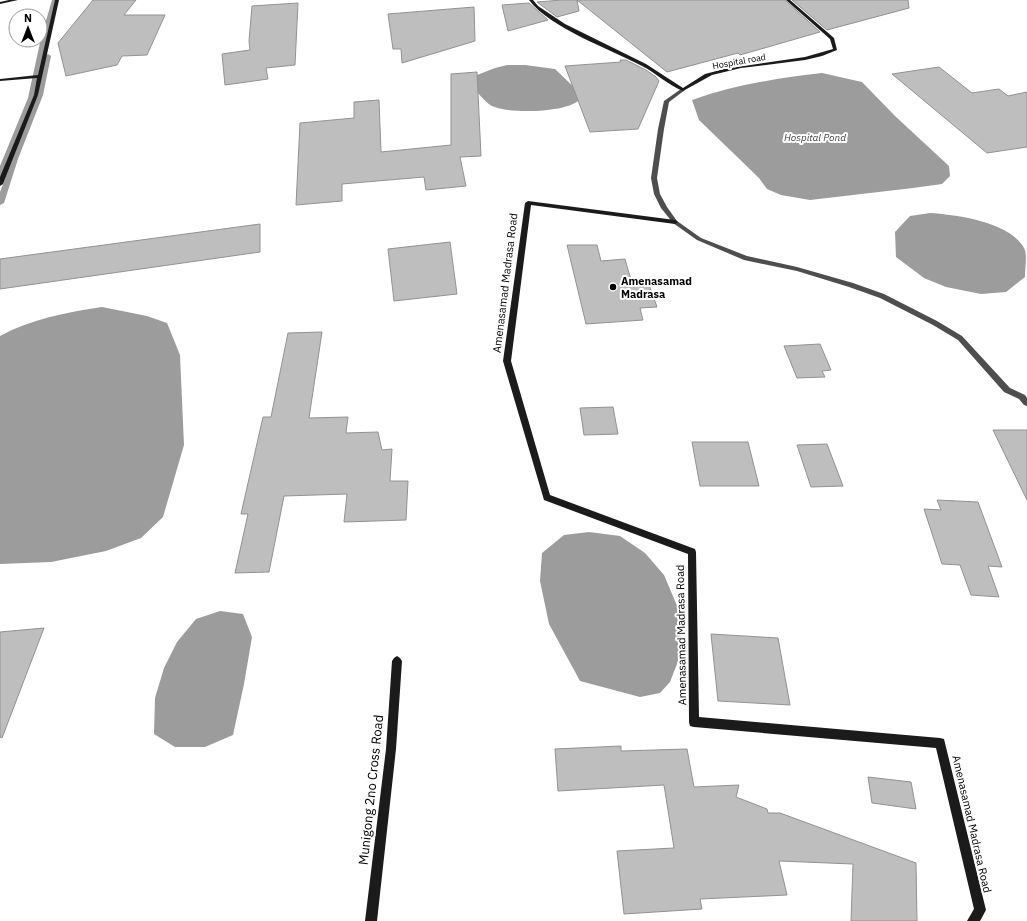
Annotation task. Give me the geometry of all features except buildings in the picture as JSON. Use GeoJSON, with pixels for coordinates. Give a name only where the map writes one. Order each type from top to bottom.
{"type":"FeatureCollection","features":[{"type":"Feature","properties":{"kind":"street"},"geometry":{"type":"LineString","coordinates":[[0,3],[16,0]]}},
{"type":"Feature","properties":{"kind":"street"},"geometry":{"type":"LineString","coordinates":[[0,184],[36,95],[57,0]]}},
{"type":"Feature","properties":{"kind":"street"},"geometry":{"type":"LineString","coordinates":[[532,0],[533,5],[538,9],[593,40],[644,66],[683,90],[667,101],[661,129],[654,178],[657,194],[664,208],[675,222],[699,239],[746,258],[797,269],[851,285],[882,296],[935,323],[960,338],[1007,390],[1022,397],[1027,403]]}},
{"type":"Feature","properties":{"kind":"street","name":"Hospital road"},"geometry":{"type":"LineString","coordinates":[[683,90],[708,75],[723,71],[802,59],[835,50],[832,39],[788,0]]}},
{"type":"Feature","properties":{"kind":"street"},"geometry":{"type":"LineString","coordinates":[[0,80],[40,76]]}},
{"type":"Feature","properties":{"kind":"street","name":"Amenasamad Madrasa Road"},"geometry":{"type":"LineString","coordinates":[[675,222],[528,202],[507,361],[548,497],[692,552],[694,722],[940,743],[980,910],[973,921]]}},
{"type":"Feature","properties":{"kind":"street","name":"Munigong 2no Cross Road"},"geometry":{"type":"LineString","coordinates":[[371,921],[391,750],[397,661]]}},
{"type":"Feature","properties":{"kind":"water"},"geometry":{"type":"Polygon","coordinates":[[[507,65],[525,65],[555,69],[578,91],[579,100],[562,108],[537,111],[500,109],[492,106],[471,87],[472,77],[507,65]]]}},
{"type":"Feature","properties":{"kind":"water","name":"Hospital Pond"},"geometry":{"type":"Polygon","coordinates":[[[822,73],[862,82],[895,116],[949,166],[950,176],[942,184],[810,200],[781,195],[767,189],[759,178],[699,120],[692,100],[724,90],[756,83],[822,73]]]}},
{"type":"Feature","properties":{"kind":"water"},"geometry":{"type":"Polygon","coordinates":[[[930,213],[969,218],[997,227],[1009,233],[1018,240],[1025,250],[1025,277],[1006,292],[981,294],[946,287],[924,278],[896,257],[895,232],[910,216],[930,213]]]}},
{"type":"Feature","properties":{"kind":"water"},"geometry":{"type":"Polygon","coordinates":[[[102,307],[147,316],[167,323],[180,355],[184,445],[163,517],[141,538],[106,551],[51,562],[0,564],[0,336],[37,321],[76,311],[102,307]]]}},
{"type":"Feature","properties":{"kind":"water"},"geometry":{"type":"Polygon","coordinates":[[[589,532],[620,536],[645,553],[664,575],[678,608],[682,651],[670,682],[660,693],[640,697],[580,681],[549,624],[540,581],[542,553],[564,535],[589,532]]]}},
{"type":"Feature","properties":{"kind":"water"},"geometry":{"type":"Polygon","coordinates":[[[220,611],[243,614],[252,637],[233,735],[205,747],[175,747],[154,734],[155,698],[164,668],[177,642],[196,619],[220,611]]]}},
{"type":"Feature","properties":{"kind":"waterway"},"geometry":{"type":"LineString","coordinates":[[0,175],[31,98],[44,38],[55,0]]}},
{"type":"Feature","properties":{"kind":"waterway"},"geometry":{"type":"LineString","coordinates":[[0,203],[15,159],[40,95],[48,56]]}},
{"type":"Feature","properties":{"kind":"place","name":"Amenasamad Madrasa"},"geometry":{"type":"Point","coordinates":[613,287]}}]}
